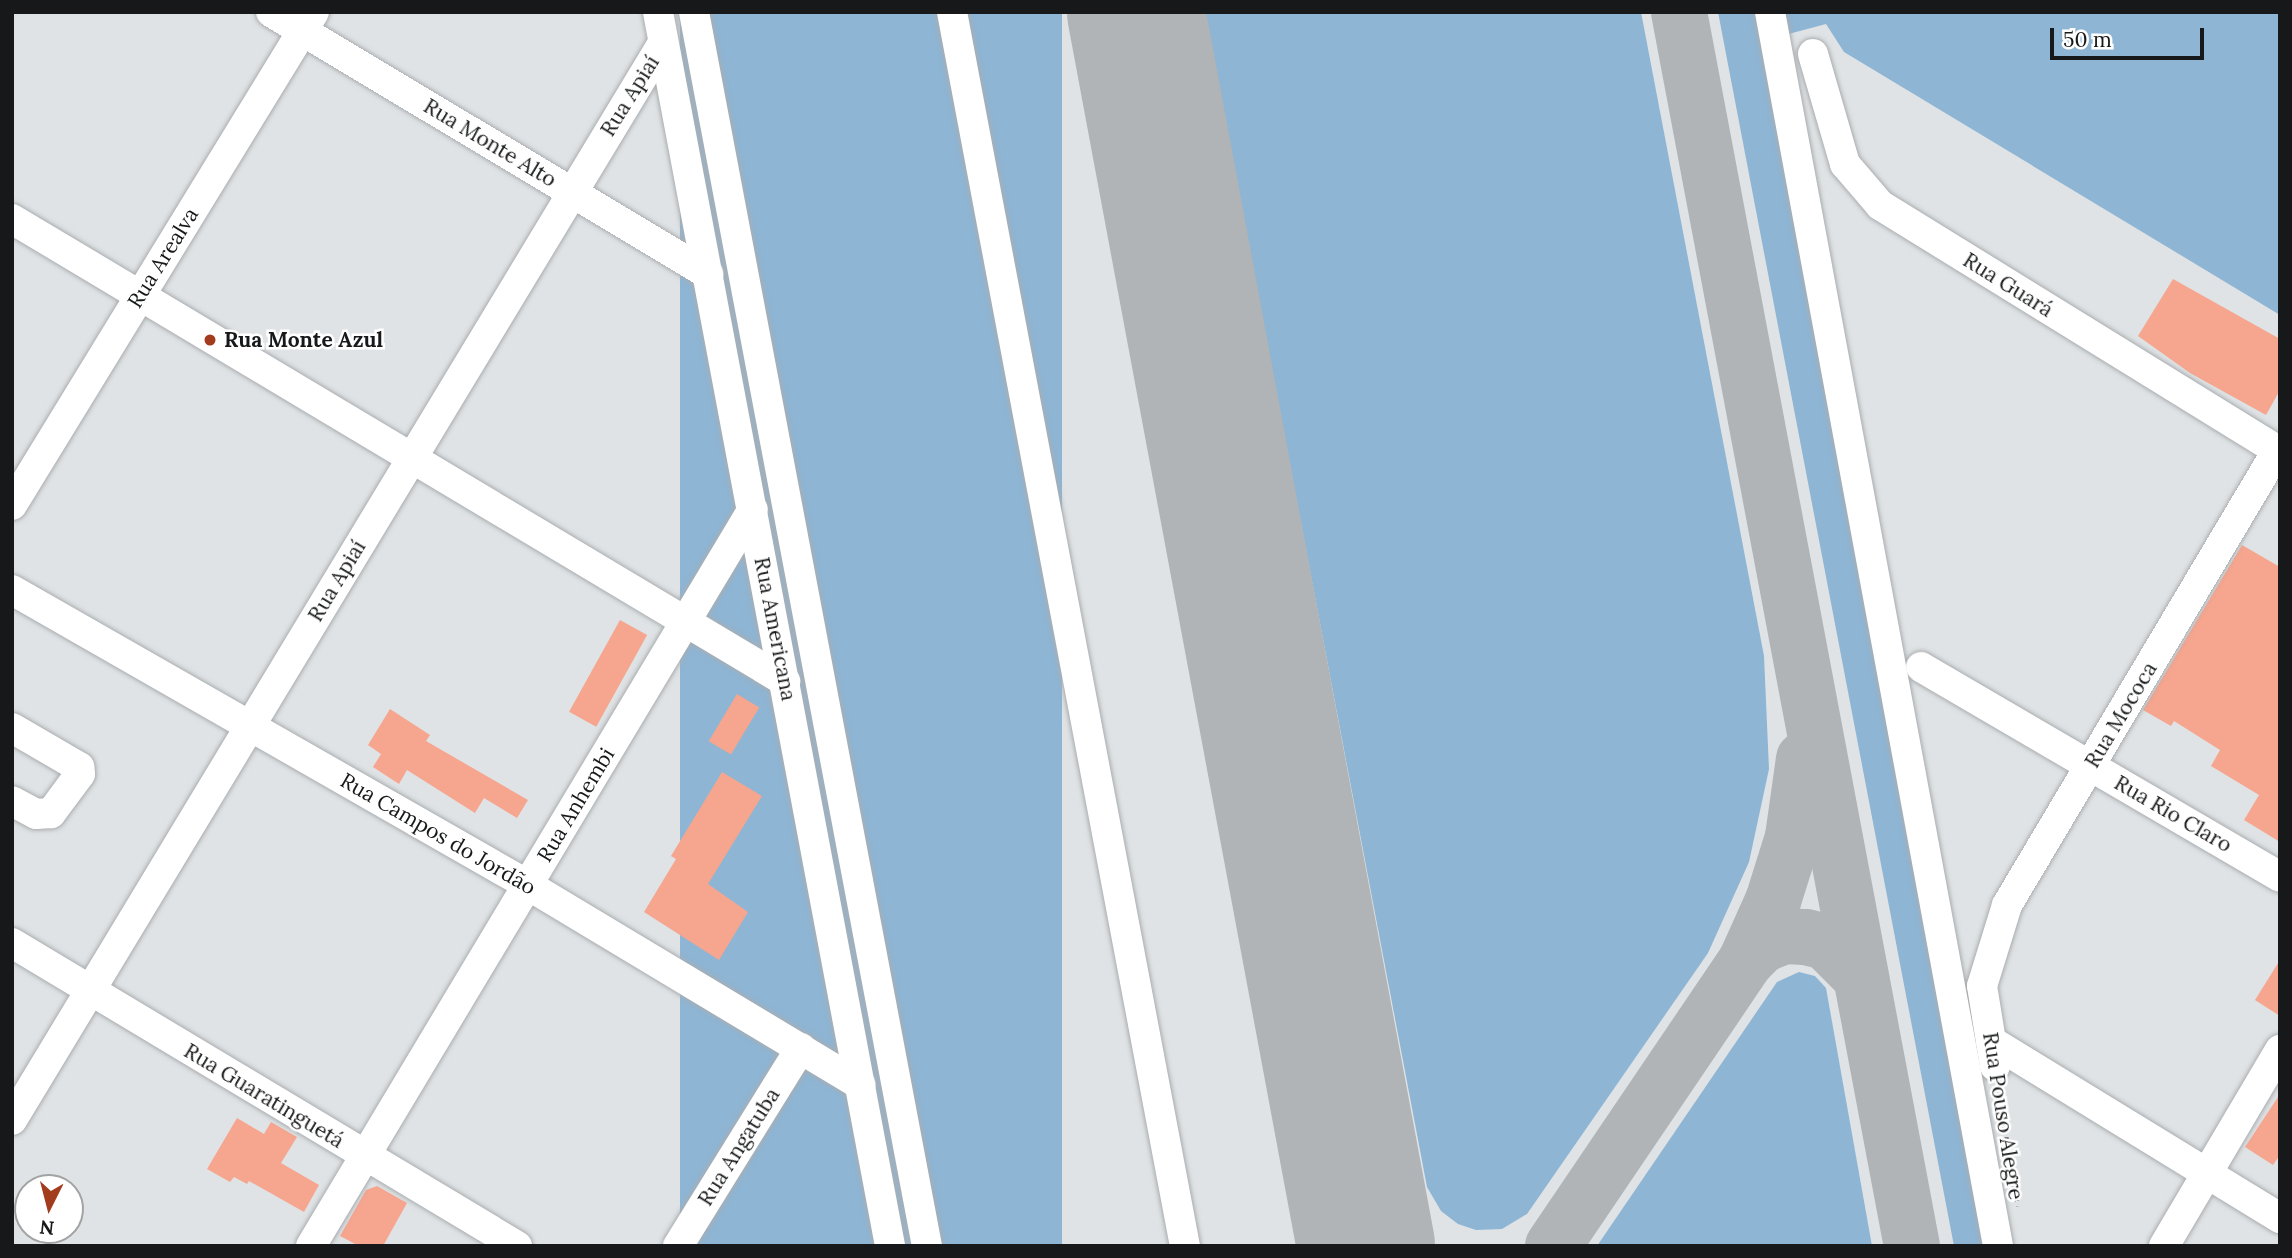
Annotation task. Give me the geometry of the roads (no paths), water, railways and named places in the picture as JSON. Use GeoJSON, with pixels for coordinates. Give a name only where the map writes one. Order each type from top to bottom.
{"type":"FeatureCollection","features":[{"type":"Feature","properties":{"kind":"street","name":"Rua Monte Alto"},"geometry":{"type":"LineString","coordinates":[[271,12],[309,22],[570,190],[708,274]]}},
{"type":"Feature","properties":{"kind":"street","name":"Rua Americana"},"geometry":{"type":"LineString","coordinates":[[658,12],[890,1246]]}},
{"type":"Feature","properties":{"kind":"street"},"geometry":{"type":"LineString","coordinates":[[694,12],[927,1246]]}},
{"type":"Feature","properties":{"kind":"street"},"geometry":{"type":"LineString","coordinates":[[952,12],[1185,1246]]}},
{"type":"Feature","properties":{"kind":"street"},"geometry":{"type":"LineString","coordinates":[[1770,12],[1998,1246]]}},
{"type":"Feature","properties":{"kind":"street","name":"Rua Arealva"},"geometry":{"type":"LineString","coordinates":[[12,505],[309,22]]}},
{"type":"Feature","properties":{"kind":"street","name":"Rua Apiaí"},"geometry":{"type":"LineString","coordinates":[[12,1120],[570,190],[663,43]]}},
{"type":"Feature","properties":{"kind":"street","name":"Rua Guará"},"geometry":{"type":"LineString","coordinates":[[1814,54],[1845,164],[1880,205],[2278,452]]}},
{"type":"Feature","properties":{"kind":"street"},"geometry":{"type":"LineString","coordinates":[[12,219],[409,460],[785,681]]}},
{"type":"Feature","properties":{"kind":"street","name":"Rua Mococa"},"geometry":{"type":"LineString","coordinates":[[1982,986],[2007,905],[2278,452]]}},
{"type":"Feature","properties":{"kind":"street","name":"Rua Anhembi"},"geometry":{"type":"LineString","coordinates":[[311,1246],[753,509]]}},
{"type":"Feature","properties":{"kind":"street","name":"Rua Campos do Jordão"},"geometry":{"type":"LineString","coordinates":[[12,590],[528,885],[861,1085]]}},
{"type":"Feature","properties":{"kind":"street","name":"Rua Rio Claro"},"geometry":{"type":"LineString","coordinates":[[1921,667],[2280,877]]}},
{"type":"Feature","properties":{"kind":"street"},"geometry":{"type":"LineString","coordinates":[[12,728],[79,767],[80,774],[51,813],[36,814],[12,801]]}},
{"type":"Feature","properties":{"kind":"street","name":"Rua Guaratinguetá"},"geometry":{"type":"LineString","coordinates":[[12,943],[517,1246]]}},
{"type":"Feature","properties":{"kind":"street","name":"Rua Pouso Alegre"},"geometry":{"type":"LineString","coordinates":[[1982,986],[1993,1054],[2207,1173]]}},
{"type":"Feature","properties":{"kind":"street","name":"Rua Angatuba"},"geometry":{"type":"LineString","coordinates":[[678,1246],[801,1048]]}},
{"type":"Feature","properties":{"kind":"street"},"geometry":{"type":"LineString","coordinates":[[2164,1246],[2280,1050]]}},
{"type":"Feature","properties":{"kind":"street"},"geometry":{"type":"LineString","coordinates":[[2207,1173],[2280,1218]]}},
{"type":"Feature","properties":{"kind":"place","name":"Rua Monte Azul"},"geometry":{"type":"Point","coordinates":[210,340]}}]}
